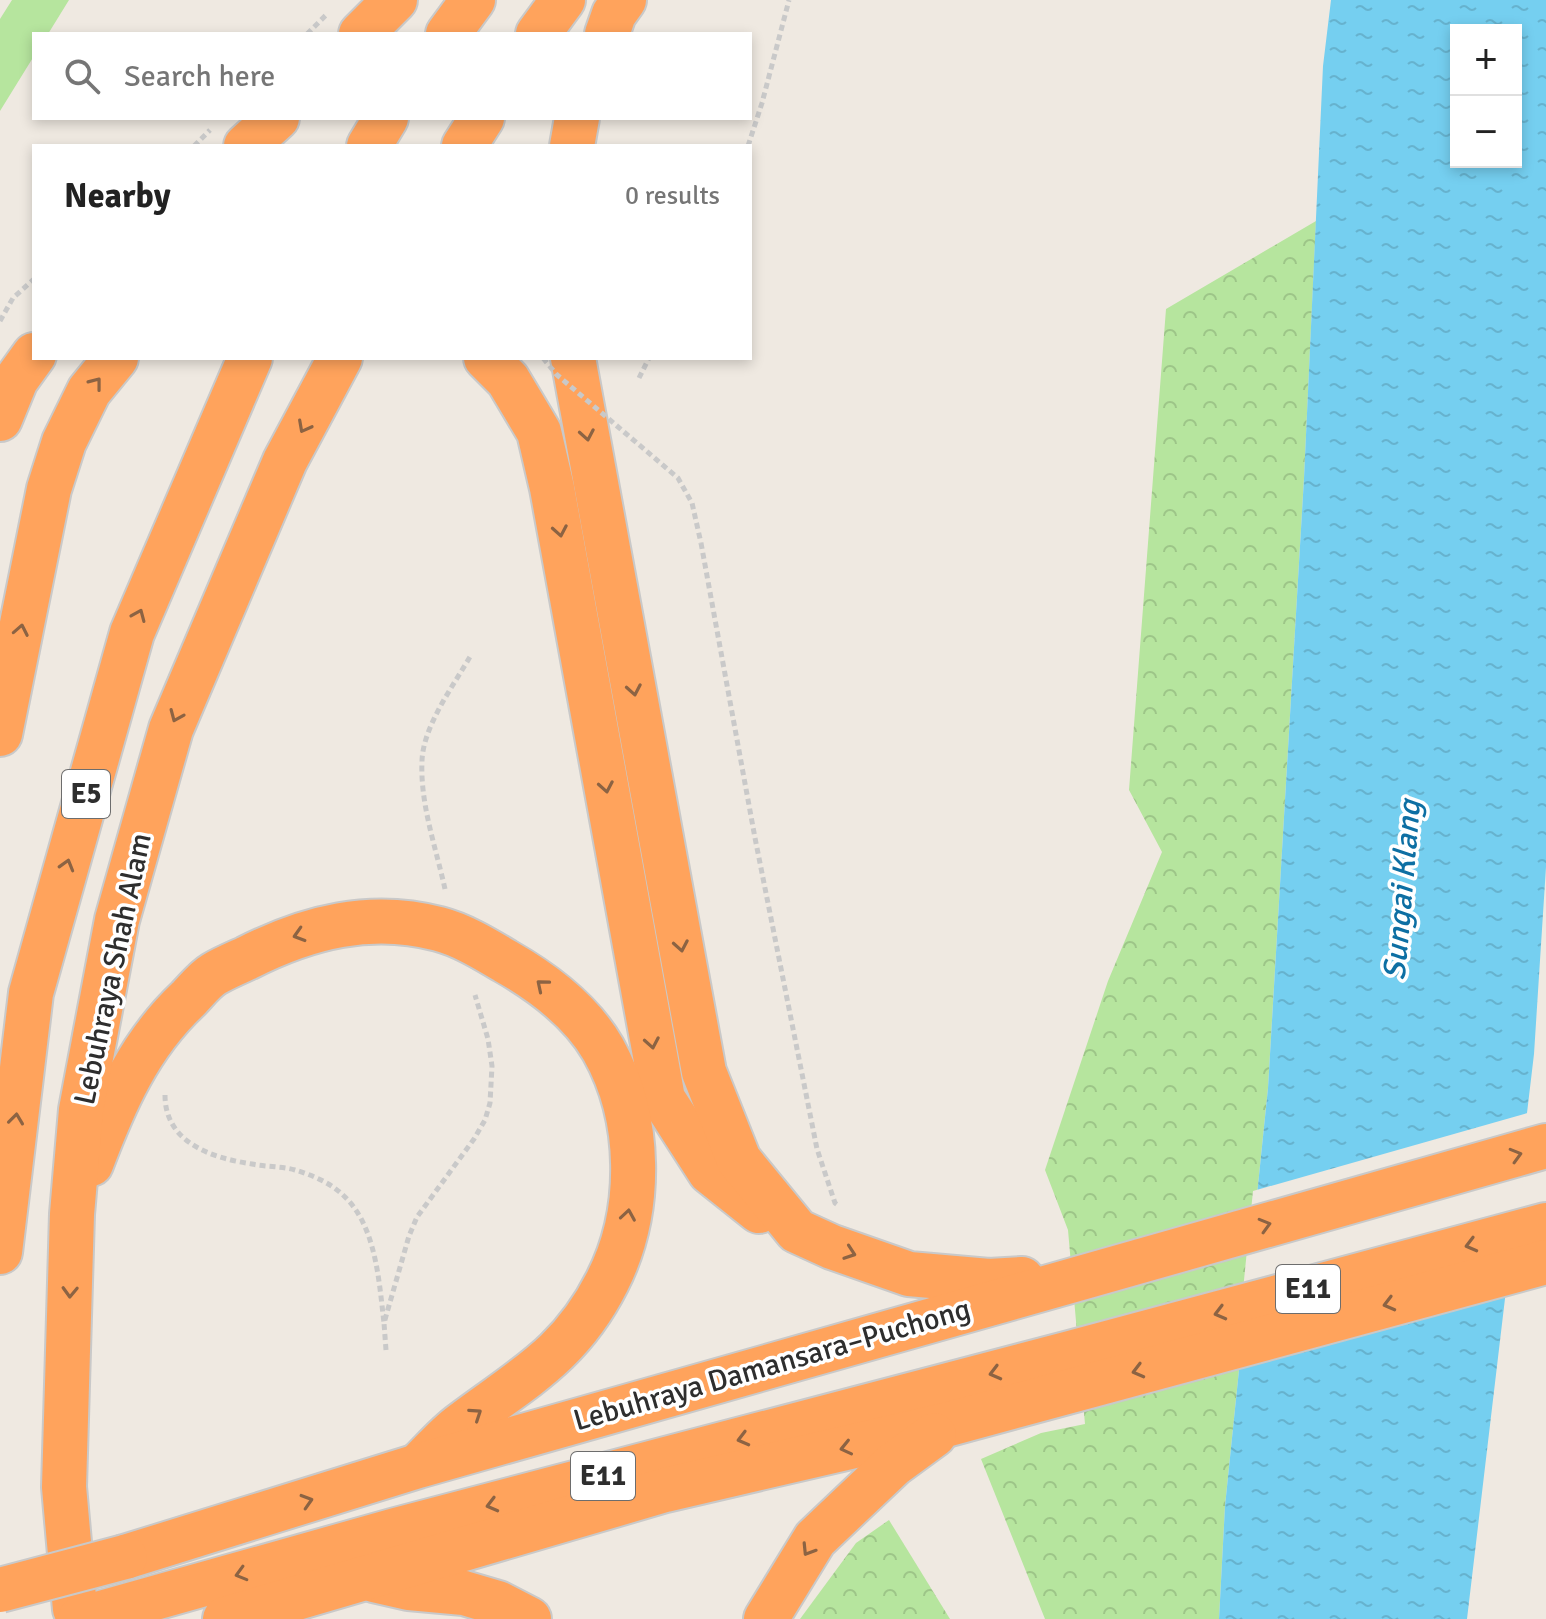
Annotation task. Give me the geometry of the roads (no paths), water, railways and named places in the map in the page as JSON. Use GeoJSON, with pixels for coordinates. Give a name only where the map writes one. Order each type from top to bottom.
{"type":"FeatureCollection","features":[{"type":"Feature","properties":{"kind":"highway"},"geometry":{"type":"LineString","coordinates":[[363,32],[395,0]]}},
{"type":"Feature","properties":{"kind":"highway"},"geometry":{"type":"LineString","coordinates":[[449,32],[473,0]]}},
{"type":"Feature","properties":{"kind":"highway"},"geometry":{"type":"LineString","coordinates":[[539,32],[563,0]]}},
{"type":"Feature","properties":{"kind":"highway"},"geometry":{"type":"LineString","coordinates":[[608,32],[614,14],[624,0]]}},
{"type":"Feature","properties":{"kind":"highway"},"geometry":{"type":"LineString","coordinates":[[248,144],[275,120]]}},
{"type":"Feature","properties":{"kind":"highway"},"geometry":{"type":"LineString","coordinates":[[370,144],[385,120]]}},
{"type":"Feature","properties":{"kind":"highway"},"geometry":{"type":"LineString","coordinates":[[465,144],[481,120]]}},
{"type":"Feature","properties":{"kind":"highway"},"geometry":{"type":"LineString","coordinates":[[572,144],[577,120]]}},
{"type":"Feature","properties":{"kind":"highway"},"geometry":{"type":"LineString","coordinates":[[0,419],[16,380],[32,358]]}},
{"type":"Feature","properties":{"kind":"highway"},"geometry":{"type":"LineString","coordinates":[[0,734],[49,489],[64,442],[89,391],[114,360]]}},
{"type":"Feature","properties":{"kind":"highway","name":"E5"},"geometry":{"type":"LineString","coordinates":[[0,1252],[31,993],[132,633],[249,360]]}},
{"type":"Feature","properties":{"kind":"highway","name":"Lebuhraya Shah Alam"},"geometry":{"type":"LineString","coordinates":[[78,1619],[64,1487],[72,1214],[81,1110],[117,920],[171,729],[285,461],[339,360]]}},
{"type":"Feature","properties":{"kind":"highway"},"geometry":{"type":"LineString","coordinates":[[573,360],[704,1072],[739,1160],[797,1231]]}},
{"type":"Feature","properties":{"kind":"highway"},"geometry":{"type":"LineString","coordinates":[[513,365],[539,432],[552,488],[663,1099],[710,1172],[753,1208],[832,1247],[909,1274],[989,1281],[1082,1277]]}},
{"type":"Feature","properties":{"kind":"highway"},"geometry":{"type":"LineString","coordinates":[[72,1214],[111,1110],[139,1057],[176,1010],[213,975],[284,939],[329,925],[385,922],[440,930],[484,948],[531,976],[569,1008],[602,1047],[620,1086],[629,1125],[634,1172],[629,1222],[608,1281],[580,1327],[540,1369],[459,1425],[418,1466]]}},
{"type":"Feature","properties":{"kind":"highway","name":"Lebuhraya Damansara–Puchong"},"geometry":{"type":"LineString","coordinates":[[0,1590],[125,1557],[418,1466],[1546,1146]]}},
{"type":"Feature","properties":{"kind":"highway","name":"Lebuhraya Damansara–Puchong"},"geometry":{"type":"LineString","coordinates":[[225,1619],[665,1490],[949,1424],[1074,1370],[1546,1225]]}},
{"type":"Feature","properties":{"kind":"highway","name":"Lebuhraya Damansara–Puchong"},"geometry":{"type":"LineString","coordinates":[[78,1619],[396,1530],[1546,1262]]}},
{"type":"Feature","properties":{"kind":"highway"},"geometry":{"type":"LineString","coordinates":[[766,1619],[815,1539],[893,1465],[949,1424]]}},
{"type":"Feature","properties":{"kind":"highway"},"geometry":{"type":"LineString","coordinates":[[367,1578],[409,1588],[464,1593],[498,1603],[529,1619]]}},
{"type":"Feature","properties":{"kind":"water","name":"Sungai Klang"},"geometry":{"type":"Polygon","coordinates":[[[1331,0],[1546,0],[1546,867],[1534,1054],[1467,1619],[1219,1619],[1225,1506],[1268,1088],[1304,478],[1323,66],[1331,0]]]}}]}
